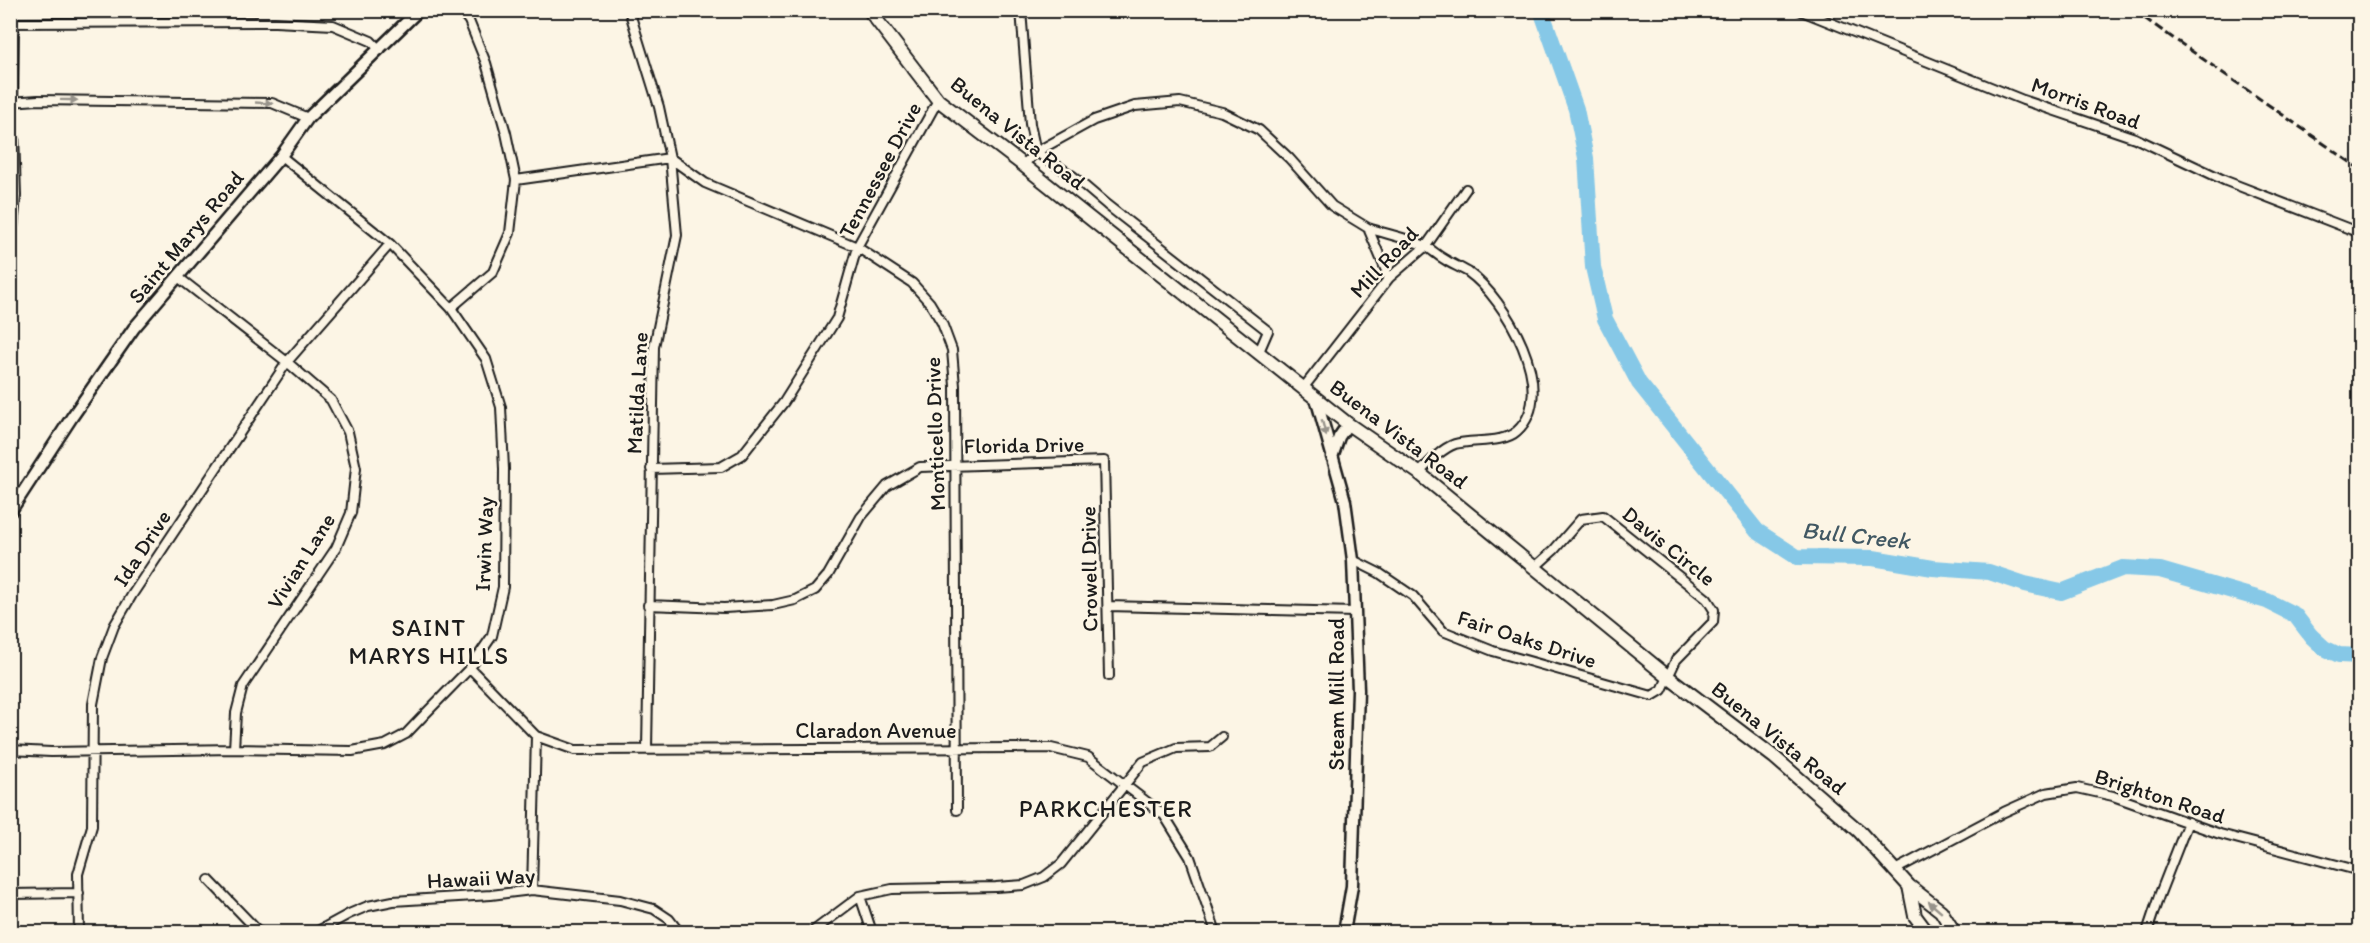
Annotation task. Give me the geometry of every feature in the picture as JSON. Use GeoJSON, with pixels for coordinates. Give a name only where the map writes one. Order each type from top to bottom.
{"type":"FeatureCollection","features":[{"type":"Feature","properties":{"kind":"main road","name":"Saint Marys Road"},"geometry":{"type":"LineString","coordinates":[[10,512],[134,328],[281,156],[309,118],[419,10]]}},
{"type":"Feature","properties":{"kind":"main road","name":"Buena Vista Road"},"geometry":{"type":"LineString","coordinates":[[869,10],[938,99],[1348,424],[1419,473],[1667,676],[1774,757],[1859,831],[1909,886],[1941,911],[1954,933]]}},
{"type":"Feature","properties":{"kind":"main road","name":"Steam Mill Road"},"geometry":{"type":"LineString","coordinates":[[1316,398],[1345,501],[1353,560],[1356,612],[1358,690],[1352,886],[1344,933]]}},
{"type":"Feature","properties":{"kind":"main road"},"geometry":{"type":"LineString","coordinates":[[1332,458],[1339,437],[1348,424]]}},
{"type":"Feature","properties":{"kind":"main road"},"geometry":{"type":"LineString","coordinates":[[1909,886],[1915,916],[1927,933]]}},
{"type":"Feature","properties":{"kind":"street"},"geometry":{"type":"LineString","coordinates":[[451,308],[493,272],[510,233],[516,180],[506,132],[486,63],[470,21],[460,10]]}},
{"type":"Feature","properties":{"kind":"street","name":"Matilda Lane"},"geometry":{"type":"LineString","coordinates":[[629,10],[659,107],[670,158],[676,235],[654,347],[647,749]]}},
{"type":"Feature","properties":{"kind":"street"},"geometry":{"type":"LineString","coordinates":[[1021,10],[1030,124],[1036,152],[1073,176],[1268,331],[1258,354]]}},
{"type":"Feature","properties":{"kind":"street","name":"Morris Road"},"geometry":{"type":"LineString","coordinates":[[1799,10],[2024,100],[2135,138],[2226,181],[2360,232]]}},
{"type":"Feature","properties":{"kind":"street"},"geometry":{"type":"LineString","coordinates":[[10,260],[13,196],[12,23],[275,22],[333,25],[371,41],[380,50]]}},
{"type":"Feature","properties":{"kind":"street","name":"Tennessee Drive"},"geometry":{"type":"LineString","coordinates":[[651,469],[721,467],[742,455],[784,402],[837,318],[856,247],[938,99]]}},
{"type":"Feature","properties":{"kind":"street"},"geometry":{"type":"LineString","coordinates":[[12,102],[38,100],[272,103],[309,118]]}},
{"type":"Feature","properties":{"kind":"street"},"geometry":{"type":"LineString","coordinates":[[1023,165],[1036,152],[1104,116],[1135,106],[1180,102],[1222,112],[1259,130],[1289,158],[1332,207],[1368,228],[1426,246],[1469,273],[1490,292],[1522,345],[1531,375],[1532,395],[1528,414],[1516,432],[1492,440],[1454,445],[1432,459],[1419,473]]}},
{"type":"Feature","properties":{"kind":"street","name":"Irwin Way"},"geometry":{"type":"LineString","coordinates":[[10,750],[51,752],[234,749],[352,751],[384,745],[406,734],[470,668],[492,636],[503,587],[501,406],[486,359],[451,308],[390,244],[281,156]]}},
{"type":"Feature","properties":{"kind":"street"},"geometry":{"type":"LineString","coordinates":[[516,180],[670,158]]}},
{"type":"Feature","properties":{"kind":"street","name":"Monticello Drive"},"geometry":{"type":"LineString","coordinates":[[670,158],[705,183],[856,247],[912,283],[930,303],[942,323],[952,350],[956,387],[957,810]]}},
{"type":"Feature","properties":{"kind":"street","name":"Mill Road"},"geometry":{"type":"LineString","coordinates":[[1304,387],[1389,278],[1426,246],[1466,189]]}},
{"type":"Feature","properties":{"kind":"street"},"geometry":{"type":"LineString","coordinates":[[1368,228],[1389,278]]}},
{"type":"Feature","properties":{"kind":"street","name":"Ida Drive"},"geometry":{"type":"LineString","coordinates":[[79,933],[78,874],[92,826],[93,704],[102,658],[114,626],[132,595],[287,362],[390,244]]}},
{"type":"Feature","properties":{"kind":"street","name":"Vivian Lane"},"geometry":{"type":"LineString","coordinates":[[178,277],[287,362],[331,400],[348,432],[356,468],[351,513],[336,548],[243,686],[236,713],[234,749]]}},
{"type":"Feature","properties":{"kind":"street","name":"Florida Drive"},"geometry":{"type":"LineString","coordinates":[[648,605],[724,608],[773,605],[795,600],[815,590],[828,575],[861,517],[887,486],[920,467],[955,464],[1104,461]]}},
{"type":"Feature","properties":{"kind":"street","name":"Crowell Drive"},"geometry":{"type":"LineString","coordinates":[[1104,461],[1109,676]]}},
{"type":"Feature","properties":{"kind":"street","name":"Davis Circle"},"geometry":{"type":"LineString","coordinates":[[1535,567],[1554,550],[1581,519],[1603,516],[1707,599],[1714,610],[1713,622],[1676,660],[1667,676]]}},
{"type":"Feature","properties":{"kind":"street","name":"Fair Oaks Drive"},"geometry":{"type":"LineString","coordinates":[[1353,560],[1379,573],[1413,596],[1443,631],[1493,651],[1652,696],[1662,690],[1667,676]]}},
{"type":"Feature","properties":{"kind":"street"},"geometry":{"type":"LineString","coordinates":[[1108,606],[1356,612]]}},
{"type":"Feature","properties":{"kind":"street","name":"Claradon Avenue"},"geometry":{"type":"LineString","coordinates":[[470,668],[536,736],[575,750],[1051,748],[1088,757],[1164,815],[1190,857],[1216,933]]}},
{"type":"Feature","properties":{"kind":"street"},"geometry":{"type":"LineString","coordinates":[[531,890],[536,736]]}},
{"type":"Feature","properties":{"kind":"street"},"geometry":{"type":"LineString","coordinates":[[812,933],[860,896],[892,889],[1024,885],[1044,877],[1061,864],[1143,762],[1176,748],[1210,747],[1222,737]]}},
{"type":"Feature","properties":{"kind":"street","name":"Brighton Road"},"geometry":{"type":"LineString","coordinates":[[1893,871],[1976,826],[2046,793],[2077,788],[2113,796],[2220,834],[2360,871]]}},
{"type":"Feature","properties":{"kind":"street"},"geometry":{"type":"LineString","coordinates":[[2147,933],[2188,822]]}},
{"type":"Feature","properties":{"kind":"street"},"geometry":{"type":"LineString","coordinates":[[208,880],[259,933]]}},
{"type":"Feature","properties":{"kind":"street","name":"Hawaii Way"},"geometry":{"type":"LineString","coordinates":[[316,933],[368,906],[531,890],[620,900],[654,909],[669,919],[679,933]]}},
{"type":"Feature","properties":{"kind":"street"},"geometry":{"type":"LineString","coordinates":[[10,894],[79,893]]}},
{"type":"Feature","properties":{"kind":"street"},"geometry":{"type":"LineString","coordinates":[[860,896],[872,933]]}},
{"type":"Feature","properties":{"kind":"waterway","name":"Bull Creek"},"geometry":{"type":"LineString","coordinates":[[1541,10],[1576,109],[1586,158],[1593,267],[1605,319],[1639,383],[1757,531],[1797,557],[1873,558],[1933,568],[1989,572],[2025,584],[2061,592],[2123,568],[2160,570],[2267,601],[2295,615],[2311,636],[2324,648],[2339,655],[2360,656]]}},
{"type":"Feature","properties":{"kind":"railway"},"geometry":{"type":"LineString","coordinates":[[2133,10],[2360,169]]}},
{"type":"Feature","properties":{"kind":"district","name":"SAINT MARYS HILLS"},"geometry":{"type":"Point","coordinates":[429,641]}},
{"type":"Feature","properties":{"kind":"district","name":"PARKCHESTER"},"geometry":{"type":"Point","coordinates":[1106,808]}}]}
